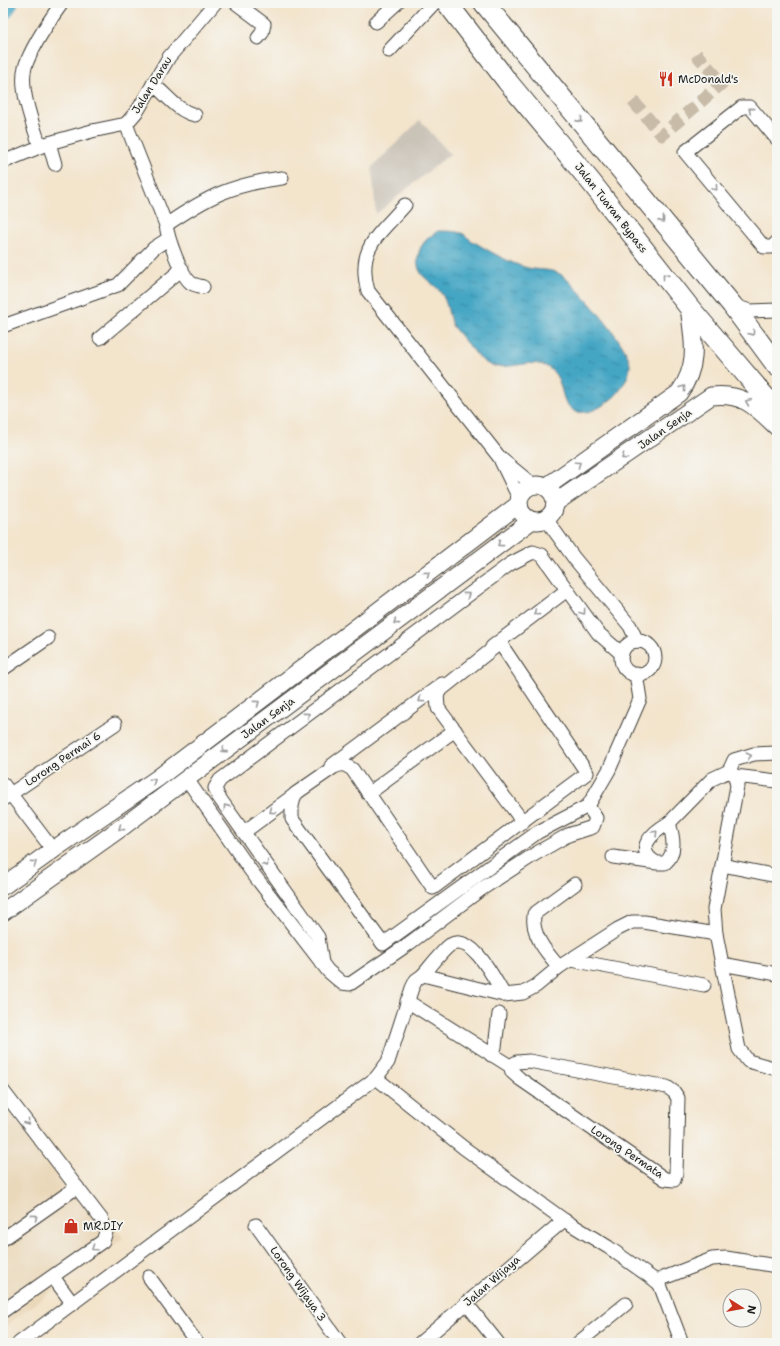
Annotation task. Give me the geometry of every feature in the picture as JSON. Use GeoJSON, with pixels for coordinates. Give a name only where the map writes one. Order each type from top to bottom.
{"type":"FeatureCollection","features":[{"type":"Feature","properties":{"kind":"highway","name":"Jalan Tuaran Bypass"},"geometry":{"type":"LineString","coordinates":[[447,3],[689,307],[777,411]]}},
{"type":"Feature","properties":{"kind":"highway"},"geometry":{"type":"LineString","coordinates":[[458,3],[590,169],[591,182]]}},
{"type":"Feature","properties":{"kind":"highway"},"geometry":{"type":"LineString","coordinates":[[484,3],[732,305],[777,366]]}},
{"type":"Feature","properties":{"kind":"highway"},"geometry":{"type":"LineString","coordinates":[[498,3],[532,49],[563,99]]}},
{"type":"Feature","properties":{"kind":"main road","name":"Jalan Senja"},"geometry":{"type":"LineString","coordinates":[[3,886],[158,778],[519,501],[524,490],[540,486],[679,393],[687,382],[693,368],[689,307]]}},
{"type":"Feature","properties":{"kind":"main road","name":"Jalan Senja"},"geometry":{"type":"LineString","coordinates":[[3,912],[125,825],[186,778],[538,520],[552,513],[555,503],[711,396],[723,395],[752,403],[777,427]]}},
{"type":"Feature","properties":{"kind":"main road"},"geometry":{"type":"LineString","coordinates":[[540,486],[553,494],[555,503]]}},
{"type":"Feature","properties":{"kind":"main road"},"geometry":{"type":"LineString","coordinates":[[519,501],[523,514],[538,520]]}},
{"type":"Feature","properties":{"kind":"street"},"geometry":{"type":"LineString","coordinates":[[55,164],[29,113],[25,89],[25,68],[48,22],[62,3]]}},
{"type":"Feature","properties":{"kind":"street","name":"Jalan Darau"},"geometry":{"type":"LineString","coordinates":[[3,162],[45,144],[92,131],[126,124],[138,110],[169,57],[215,3]]}},
{"type":"Feature","properties":{"kind":"street"},"geometry":{"type":"LineString","coordinates":[[236,3],[264,24],[262,33],[258,38]]}},
{"type":"Feature","properties":{"kind":"street"},"geometry":{"type":"LineString","coordinates":[[376,22],[397,3]]}},
{"type":"Feature","properties":{"kind":"street"},"geometry":{"type":"LineString","coordinates":[[388,51],[434,3]]}},
{"type":"Feature","properties":{"kind":"street"},"geometry":{"type":"LineString","coordinates":[[153,84],[178,108],[195,115]]}},
{"type":"Feature","properties":{"kind":"street"},"geometry":{"type":"LineString","coordinates":[[777,139],[750,108],[746,106],[742,107],[685,152],[764,247],[772,247],[777,242]]}},
{"type":"Feature","properties":{"kind":"street"},"geometry":{"type":"LineString","coordinates":[[126,124],[166,225],[168,239],[182,269],[191,283],[203,288]]}},
{"type":"Feature","properties":{"kind":"street"},"geometry":{"type":"LineString","coordinates":[[166,225],[198,203],[222,192],[252,182],[282,178]]}},
{"type":"Feature","properties":{"kind":"street"},"geometry":{"type":"LineString","coordinates":[[406,205],[366,252],[364,266],[368,291],[500,458],[519,501]]}},
{"type":"Feature","properties":{"kind":"street"},"geometry":{"type":"LineString","coordinates":[[3,326],[108,291],[118,285],[154,248],[168,239]]}},
{"type":"Feature","properties":{"kind":"street"},"geometry":{"type":"LineString","coordinates":[[100,338],[182,269]]}},
{"type":"Feature","properties":{"kind":"street"},"geometry":{"type":"LineString","coordinates":[[732,305],[750,311],[777,310]]}},
{"type":"Feature","properties":{"kind":"street"},"geometry":{"type":"LineString","coordinates":[[500,458],[540,486]]}},
{"type":"Feature","properties":{"kind":"street"},"geometry":{"type":"LineString","coordinates":[[538,520],[574,558],[630,626],[637,641]]}},
{"type":"Feature","properties":{"kind":"street"},"geometry":{"type":"LineString","coordinates":[[322,963],[318,937],[218,796],[215,788],[220,780],[510,564],[533,552],[542,555],[598,633],[622,654]]}},
{"type":"Feature","properties":{"kind":"street"},"geometry":{"type":"LineString","coordinates":[[244,832],[567,590]]}},
{"type":"Feature","properties":{"kind":"street"},"geometry":{"type":"LineString","coordinates":[[3,669],[48,638]]}},
{"type":"Feature","properties":{"kind":"street"},"geometry":{"type":"LineString","coordinates":[[637,641],[643,641],[652,648],[655,658],[654,664],[647,672],[636,674],[626,670],[623,665],[622,654],[627,645],[637,641]]}},
{"type":"Feature","properties":{"kind":"street"},"geometry":{"type":"LineString","coordinates":[[523,822],[438,708],[437,693],[500,643],[587,773],[523,822],[432,888],[352,769],[343,764],[334,767],[295,794],[292,806],[292,819],[383,944],[538,832],[588,806],[610,770],[640,699],[636,674]]}},
{"type":"Feature","properties":{"kind":"street","name":"Lorong Permai 6"},"geometry":{"type":"LineString","coordinates":[[6,792],[115,724]]}},
{"type":"Feature","properties":{"kind":"street"},"geometry":{"type":"LineString","coordinates":[[368,794],[454,730]]}},
{"type":"Feature","properties":{"kind":"street"},"geometry":{"type":"LineString","coordinates":[[777,753],[754,754],[734,760],[732,773],[737,786],[714,909],[716,934],[739,1049],[748,1061],[777,1069]]}},
{"type":"Feature","properties":{"kind":"street"},"geometry":{"type":"LineString","coordinates":[[657,863],[648,858],[646,854],[647,842],[657,830],[669,823],[712,779],[732,773],[777,781]]}},
{"type":"Feature","properties":{"kind":"street"},"geometry":{"type":"LineString","coordinates":[[186,778],[251,871],[322,963],[342,983],[350,984],[407,945],[480,890],[535,854],[568,835],[590,829],[595,824],[596,818],[588,806]]}},
{"type":"Feature","properties":{"kind":"street"},"geometry":{"type":"LineString","coordinates":[[6,792],[53,850]]}},
{"type":"Feature","properties":{"kind":"street"},"geometry":{"type":"LineString","coordinates":[[562,820],[568,835]]}},
{"type":"Feature","properties":{"kind":"street"},"geometry":{"type":"LineString","coordinates":[[613,857],[665,863],[670,859],[674,837],[669,823]]}},
{"type":"Feature","properties":{"kind":"street"},"geometry":{"type":"LineString","coordinates":[[722,865],[777,876]]}},
{"type":"Feature","properties":{"kind":"street"},"geometry":{"type":"LineString","coordinates":[[559,967],[545,950],[536,933],[533,924],[534,914],[575,884]]}},
{"type":"Feature","properties":{"kind":"street"},"geometry":{"type":"LineString","coordinates":[[423,975],[504,995],[523,993],[536,986],[559,967],[618,929],[632,922],[644,922],[716,934]]}},
{"type":"Feature","properties":{"kind":"street"},"geometry":{"type":"LineString","coordinates":[[19,1343],[376,1078],[388,1062],[407,1001],[416,980],[423,975],[449,946],[458,942],[471,948],[489,968],[504,995]]}},
{"type":"Feature","properties":{"kind":"street"},"geometry":{"type":"LineString","coordinates":[[571,960],[704,985]]}},
{"type":"Feature","properties":{"kind":"street"},"geometry":{"type":"LineString","coordinates":[[722,964],[777,974]]}},
{"type":"Feature","properties":{"kind":"street","name":"Lorong Permata"},"geometry":{"type":"LineString","coordinates":[[407,1001],[510,1066],[512,1072],[526,1084],[666,1179],[674,1180],[676,1173],[678,1098],[674,1092],[667,1087],[529,1061],[517,1062],[510,1066]]}},
{"type":"Feature","properties":{"kind":"street"},"geometry":{"type":"LineString","coordinates":[[490,1054],[494,1047],[499,1014]]}},
{"type":"Feature","properties":{"kind":"street"},"geometry":{"type":"LineString","coordinates":[[376,1078],[464,1148],[564,1220],[608,1247],[656,1281],[682,1343]]}},
{"type":"Feature","properties":{"kind":"street"},"geometry":{"type":"LineString","coordinates":[[3,1311],[103,1241],[106,1232],[102,1220],[4,1095]]}},
{"type":"Feature","properties":{"kind":"street"},"geometry":{"type":"LineString","coordinates":[[3,1239],[77,1187]]}},
{"type":"Feature","properties":{"kind":"street","name":"Jalan Wijaya"},"geometry":{"type":"LineString","coordinates":[[420,1343],[564,1220]]}},
{"type":"Feature","properties":{"kind":"street","name":"Lorong Wijaya 3"},"geometry":{"type":"LineString","coordinates":[[256,1225],[340,1343]]}},
{"type":"Feature","properties":{"kind":"street"},"geometry":{"type":"LineString","coordinates":[[656,1281],[712,1259],[726,1258],[777,1266]]}},
{"type":"Feature","properties":{"kind":"street"},"geometry":{"type":"LineString","coordinates":[[52,1277],[73,1304]]}},
{"type":"Feature","properties":{"kind":"street"},"geometry":{"type":"LineString","coordinates":[[149,1278],[197,1343]]}},
{"type":"Feature","properties":{"kind":"street"},"geometry":{"type":"LineString","coordinates":[[466,1303],[498,1343]]}},
{"type":"Feature","properties":{"kind":"street"},"geometry":{"type":"LineString","coordinates":[[578,1343],[626,1304]]}},
{"type":"Feature","properties":{"kind":"shaded area"},"geometry":{"type":"Polygon","coordinates":[[[420,120],[450,154],[376,214],[372,167],[420,120]]]}},
{"type":"Feature","properties":{"kind":"shaded area"},"geometry":{"type":"Polygon","coordinates":[[[3,1075],[123,1238],[3,1328],[3,1075]]]}},
{"type":"Feature","properties":{"kind":"water"},"geometry":{"type":"Polygon","coordinates":[[[438,231],[453,231],[462,233],[472,241],[521,266],[551,271],[559,273],[563,276],[602,317],[627,355],[630,364],[629,372],[623,386],[615,396],[592,411],[575,412],[566,403],[559,380],[549,368],[534,363],[500,367],[484,362],[454,328],[443,297],[438,289],[419,270],[418,254],[420,249],[429,237],[438,231]]]}},
{"type":"Feature","properties":{"kind":"waterway"},"geometry":{"type":"LineString","coordinates":[[3,9],[7,3]]}},
{"type":"Feature","properties":{"kind":"tunnel"},"geometry":{"type":"LineString","coordinates":[[633,101],[662,135],[722,83],[696,54]]}},
{"type":"Feature","properties":{"kind":"place","name":"McDonald's"},"geometry":{"type":"Point","coordinates":[666,79]}},
{"type":"Feature","properties":{"kind":"place","name":"MR.DIY"},"geometry":{"type":"Point","coordinates":[71,1226]}}]}
